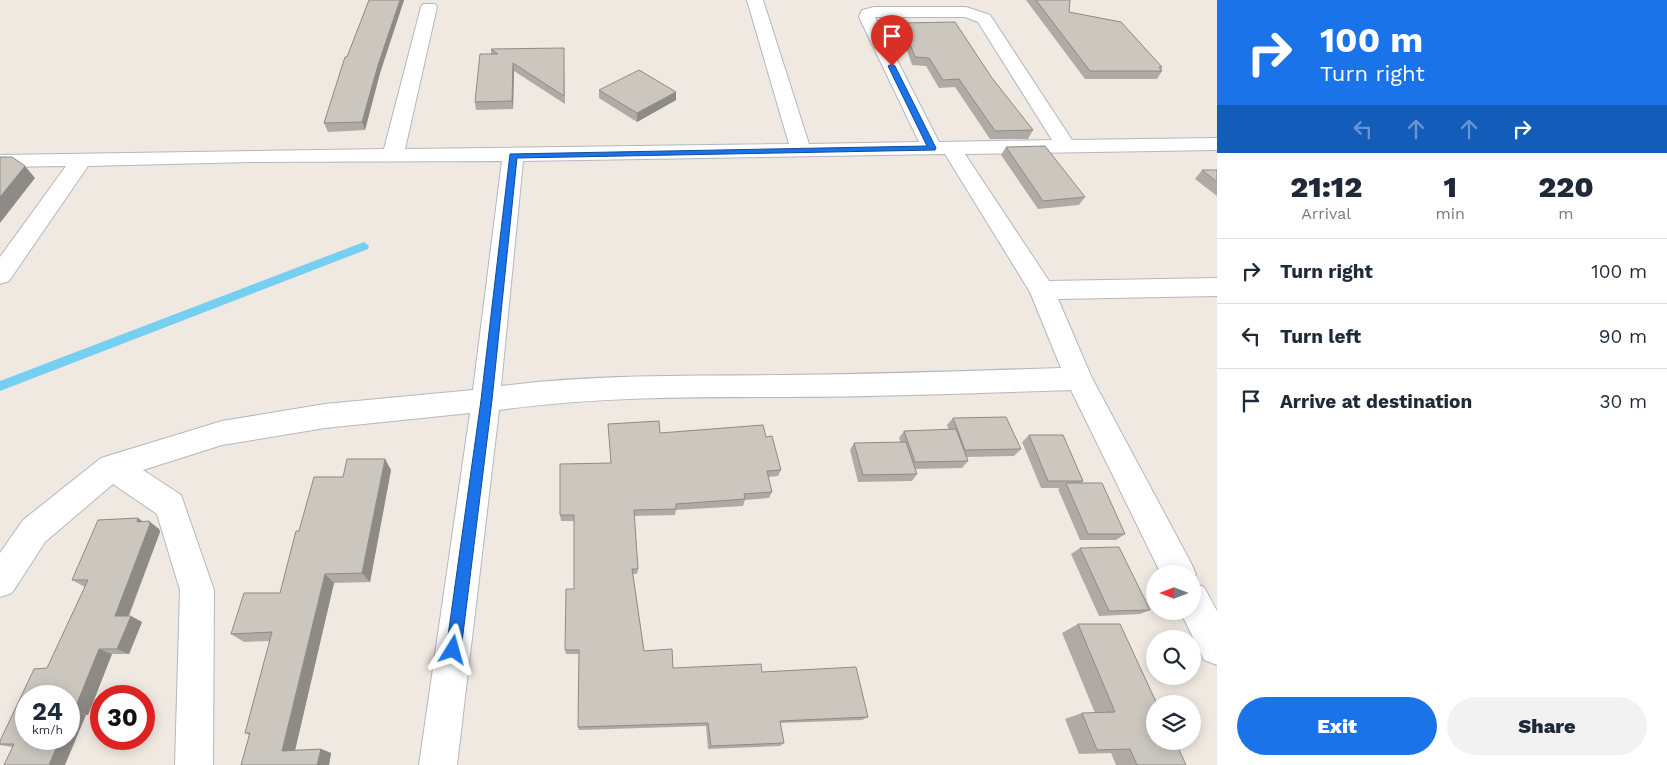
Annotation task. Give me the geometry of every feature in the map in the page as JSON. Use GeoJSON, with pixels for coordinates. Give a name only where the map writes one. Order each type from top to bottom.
{"type":"FeatureCollection","features":[{"type":"Feature","properties":{"kind":"street"},"geometry":{"type":"LineString","coordinates":[[755,0],[801,151]]}},
{"type":"Feature","properties":{"kind":"street"},"geometry":{"type":"LineString","coordinates":[[393,156],[429,6]]}},
{"type":"Feature","properties":{"kind":"street"},"geometry":{"type":"LineString","coordinates":[[1066,146],[984,19],[966,12],[868,13],[867,17],[942,148],[1042,290],[1079,379],[1175,565]]}},
{"type":"Feature","properties":{"kind":"street"},"geometry":{"type":"LineString","coordinates":[[0,161],[250,156],[513,155],[1217,144]]}},
{"type":"Feature","properties":{"kind":"street"},"geometry":{"type":"LineString","coordinates":[[438,765],[486,400],[513,155]]}},
{"type":"Feature","properties":{"kind":"street"},"geometry":{"type":"LineString","coordinates":[[0,275],[82,159]]}},
{"type":"Feature","properties":{"kind":"street"},"geometry":{"type":"LineString","coordinates":[[1042,290],[1217,287]]}},
{"type":"Feature","properties":{"kind":"street"},"geometry":{"type":"LineString","coordinates":[[0,581],[34,531],[112,466],[222,433],[325,416],[537,393],[706,384],[784,386],[1079,379]]}},
{"type":"Feature","properties":{"kind":"street"},"geometry":{"type":"LineString","coordinates":[[112,466],[170,505],[197,590],[194,765]]}},
{"type":"Feature","properties":{"kind":"street"},"geometry":{"type":"LineString","coordinates":[[1201,616],[1217,647]]}},
{"type":"Feature","properties":{"kind":"building"},"geometry":{"type":"Polygon","coordinates":[[[369,0],[400,0],[378,65],[362,122],[324,123],[345,57],[347,57],[369,0]]]}},
{"type":"Feature","properties":{"kind":"building"},"geometry":{"type":"Polygon","coordinates":[[[1036,0],[1070,0],[1069,12],[1121,22],[1162,67],[1159,67],[1162,71],[1090,71],[1036,0]]]}},
{"type":"Feature","properties":{"kind":"building"},"geometry":{"type":"Polygon","coordinates":[[[955,22],[992,78],[1033,130],[995,131],[959,79],[943,80],[929,58],[915,57],[902,23],[955,22]]]}},
{"type":"Feature","properties":{"kind":"building"},"geometry":{"type":"Polygon","coordinates":[[[564,48],[564,96],[513,63],[512,101],[475,102],[480,54],[498,54],[491,49],[564,48]]]}},
{"type":"Feature","properties":{"kind":"building"},"geometry":{"type":"Polygon","coordinates":[[[639,70],[676,92],[637,113],[599,90],[639,70]]]}},
{"type":"Feature","properties":{"kind":"building"},"geometry":{"type":"Polygon","coordinates":[[[1045,146],[1085,197],[1043,201],[1006,147],[1045,146]]]}},
{"type":"Feature","properties":{"kind":"building"},"geometry":{"type":"Polygon","coordinates":[[[0,157],[12,157],[25,166],[0,197],[0,157]]]}},
{"type":"Feature","properties":{"kind":"building"},"geometry":{"type":"Polygon","coordinates":[[[1202,170],[1217,170],[1217,182],[1202,170]]]}},
{"type":"Feature","properties":{"kind":"building"},"geometry":{"type":"Polygon","coordinates":[[[1006,417],[1021,449],[965,450],[953,418],[1006,417]]]}},
{"type":"Feature","properties":{"kind":"building"},"geometry":{"type":"Polygon","coordinates":[[[659,421],[660,433],[763,425],[766,437],[772,436],[781,470],[767,471],[772,492],[744,494],[745,499],[676,504],[676,509],[634,510],[638,569],[632,569],[644,651],[672,649],[673,668],[761,664],[762,672],[856,667],[868,717],[780,721],[784,743],[711,746],[708,723],[578,727],[579,650],[565,650],[566,589],[574,589],[574,515],[560,515],[560,464],[611,463],[608,424],[659,421]]]}},
{"type":"Feature","properties":{"kind":"building"},"geometry":{"type":"Polygon","coordinates":[[[956,429],[968,461],[915,462],[904,431],[956,429]]]}},
{"type":"Feature","properties":{"kind":"building"},"geometry":{"type":"Polygon","coordinates":[[[1029,435],[1063,435],[1083,481],[1048,481],[1029,435]]]}},
{"type":"Feature","properties":{"kind":"building"},"geometry":{"type":"Polygon","coordinates":[[[906,442],[917,474],[863,475],[854,443],[906,442]]]}},
{"type":"Feature","properties":{"kind":"building"},"geometry":{"type":"Polygon","coordinates":[[[347,459],[385,459],[362,573],[325,574],[282,751],[321,749],[317,765],[241,765],[250,733],[245,733],[272,632],[231,634],[244,593],[280,593],[296,531],[299,531],[314,477],[343,477],[347,459]]]}},
{"type":"Feature","properties":{"kind":"building"},"geometry":{"type":"Polygon","coordinates":[[[1066,483],[1102,483],[1125,534],[1088,534],[1066,483]]]}},
{"type":"Feature","properties":{"kind":"building"},"geometry":{"type":"Polygon","coordinates":[[[138,518],[137,522],[149,521],[150,524],[115,616],[131,616],[117,649],[99,649],[80,696],[80,685],[26,685],[34,669],[47,668],[88,580],[72,580],[98,520],[138,518]]]}},
{"type":"Feature","properties":{"kind":"building"},"geometry":{"type":"Polygon","coordinates":[[[1119,547],[1146,602],[1146,610],[1109,611],[1080,548],[1119,547]]]}},
{"type":"Feature","properties":{"kind":"building"},"geometry":{"type":"Polygon","coordinates":[[[1078,624],[1120,624],[1146,680],[1146,685],[1148,685],[1153,695],[1146,695],[1146,750],[1179,750],[1186,765],[1137,765],[1130,749],[1097,750],[1082,713],[1115,712],[1078,624]]]}},
{"type":"Feature","properties":{"kind":"building"},"geometry":{"type":"Polygon","coordinates":[[[15,709],[15,750],[55,750],[49,765],[4,765],[14,744],[0,744],[15,709]]]}},
{"type":"Feature","properties":{"kind":"waterway"},"geometry":{"type":"LineString","coordinates":[[0,386],[364,246]]}},
{"type":"Feature","properties":{"kind":"route"},"geometry":{"type":"LineString","coordinates":[[453,650],[486,400],[513,155],[932,148],[892,66]]}}]}
